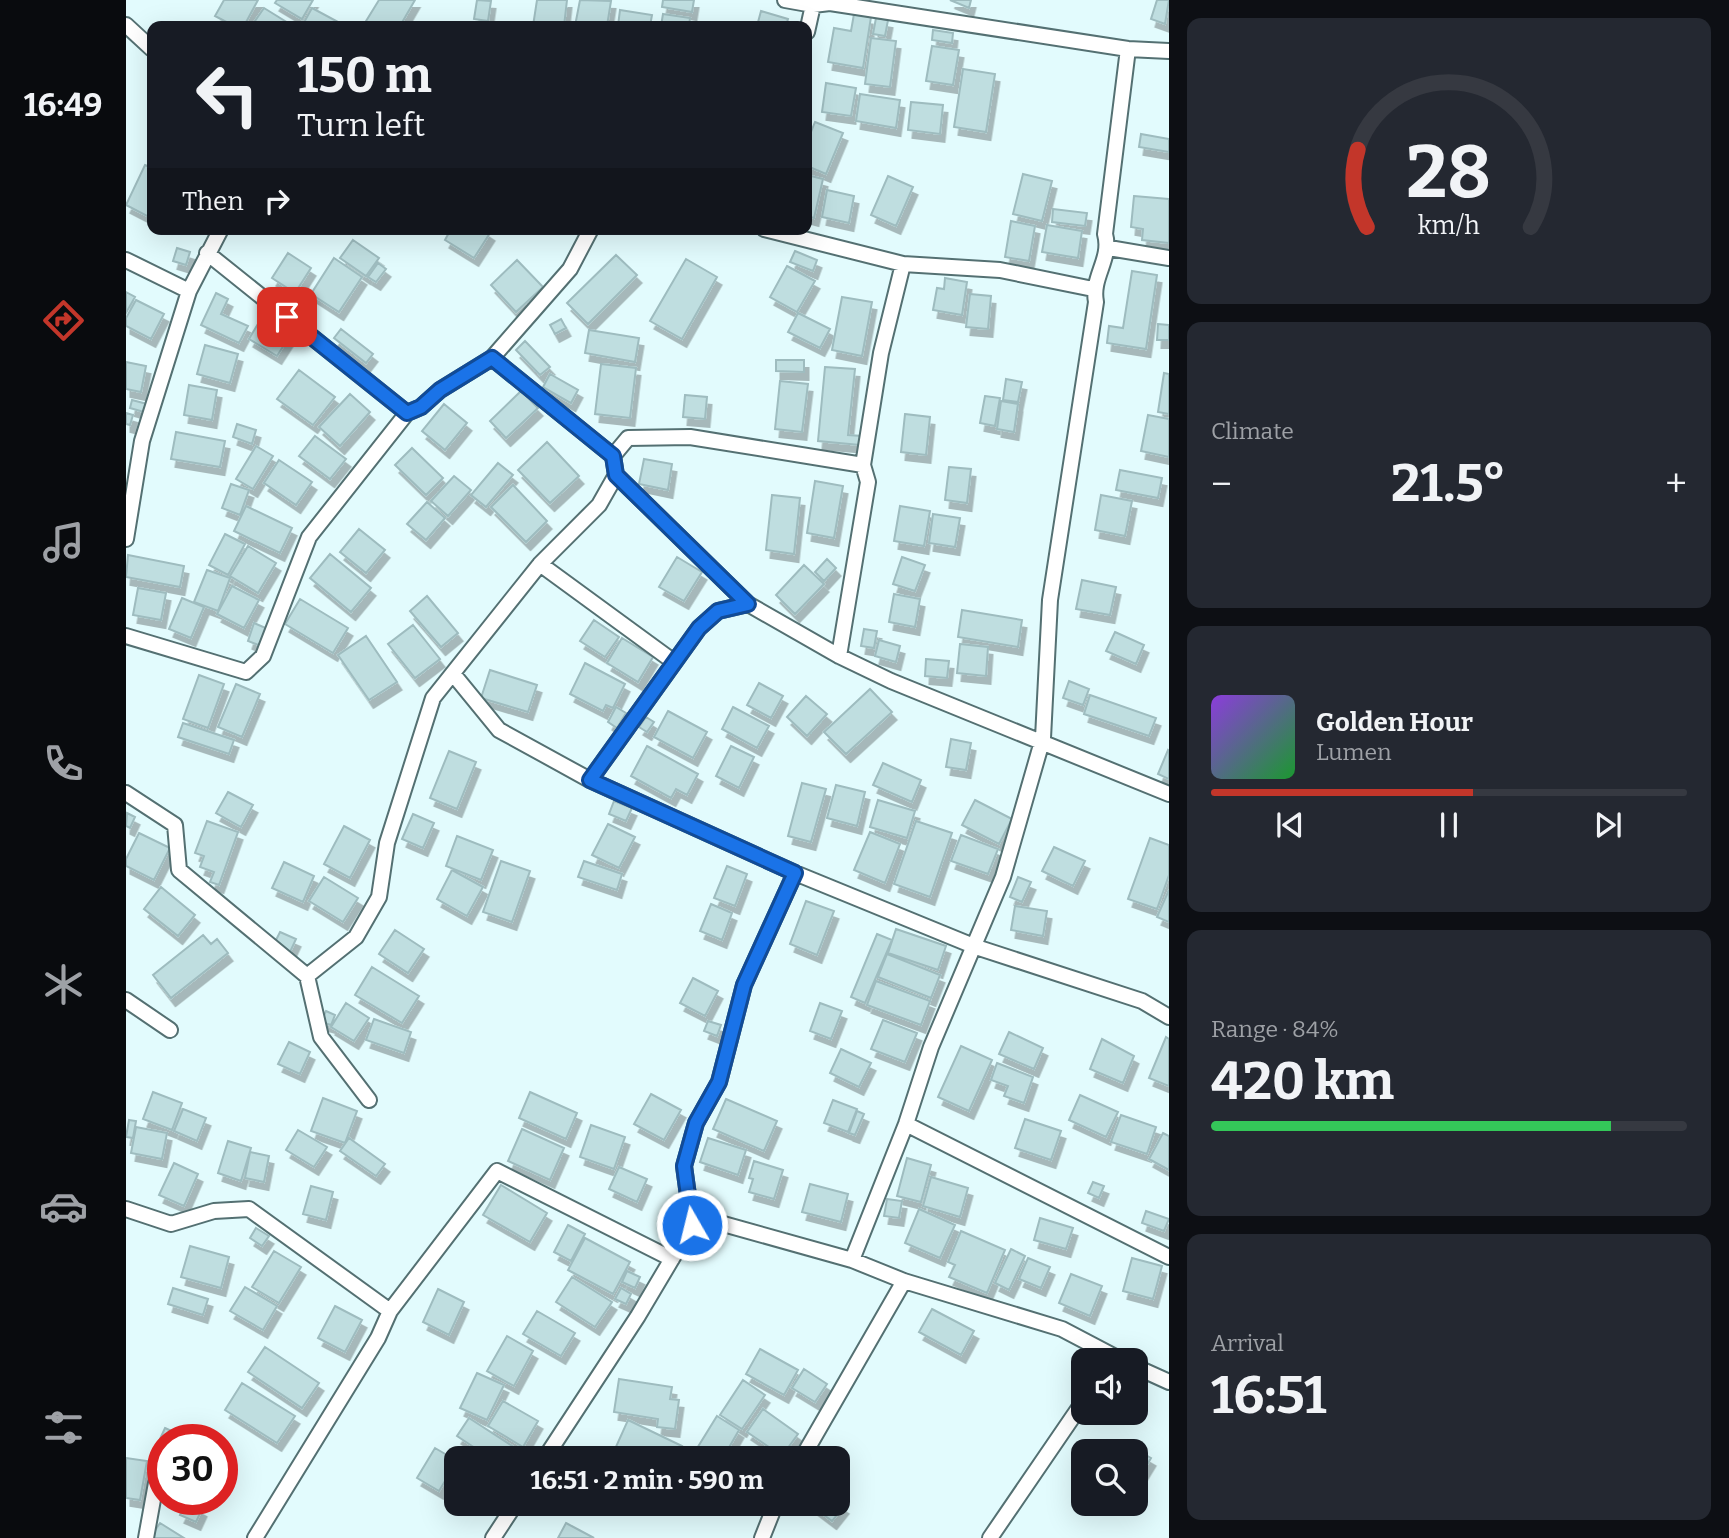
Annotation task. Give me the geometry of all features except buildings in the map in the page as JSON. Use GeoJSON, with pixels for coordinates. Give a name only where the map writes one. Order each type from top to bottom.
{"type":"FeatureCollection","features":[{"type":"Feature","properties":{"kind":"street"},"geometry":{"type":"LineString","coordinates":[[785,0],[813,5],[830,3],[1128,49],[1169,51]]}},
{"type":"Feature","properties":{"kind":"street"},"geometry":{"type":"LineString","coordinates":[[809,21],[813,5]]}},
{"type":"Feature","properties":{"kind":"street"},"geometry":{"type":"LineString","coordinates":[[126,25],[147,44]]}},
{"type":"Feature","properties":{"kind":"street"},"geometry":{"type":"LineString","coordinates":[[852,1261],[906,1125],[931,1047],[976,947],[1003,877],[1042,742],[1050,600],[1096,302],[1093,289],[1109,248],[1105,234],[1128,49]]}},
{"type":"Feature","properties":{"kind":"street"},"geometry":{"type":"LineString","coordinates":[[126,539],[142,441],[189,291],[218,235]]}},
{"type":"Feature","properties":{"kind":"street"},"geometry":{"type":"LineString","coordinates":[[126,636],[246,673],[263,656],[309,537],[407,413],[421,407],[440,390],[492,358],[570,269],[588,235]]}},
{"type":"Feature","properties":{"kind":"street"},"geometry":{"type":"LineString","coordinates":[[788,235],[903,264],[1000,270],[1093,289]]}},
{"type":"Feature","properties":{"kind":"street"},"geometry":{"type":"LineString","coordinates":[[1109,248],[1169,258]]}},
{"type":"Feature","properties":{"kind":"street"},"geometry":{"type":"LineString","coordinates":[[207,253],[407,413]]}},
{"type":"Feature","properties":{"kind":"street"},"geometry":{"type":"LineString","coordinates":[[126,260],[189,291]]}},
{"type":"Feature","properties":{"kind":"street"},"geometry":{"type":"LineString","coordinates":[[839,656],[868,482],[863,465],[881,353],[903,264]]}},
{"type":"Feature","properties":{"kind":"street"},"geometry":{"type":"LineString","coordinates":[[492,358],[613,456],[616,475],[748,604],[839,656],[1169,794]]}},
{"type":"Feature","properties":{"kind":"street"},"geometry":{"type":"LineString","coordinates":[[613,456],[628,438],[690,437],[863,465]]}},
{"type":"Feature","properties":{"kind":"street"},"geometry":{"type":"LineString","coordinates":[[307,976],[356,937],[379,897],[387,843],[433,698],[540,564],[599,505],[616,475]]}},
{"type":"Feature","properties":{"kind":"street"},"geometry":{"type":"LineString","coordinates":[[540,564],[674,662]]}},
{"type":"Feature","properties":{"kind":"street"},"geometry":{"type":"LineString","coordinates":[[590,780],[699,628],[718,611],[748,604]]}},
{"type":"Feature","properties":{"kind":"street"},"geometry":{"type":"LineString","coordinates":[[454,675],[499,730],[590,780],[795,873],[976,947],[1142,1001],[1169,1017]]}},
{"type":"Feature","properties":{"kind":"street"},"geometry":{"type":"LineString","coordinates":[[126,793],[175,825],[178,870],[307,976],[321,1037],[369,1100]]}},
{"type":"Feature","properties":{"kind":"street"},"geometry":{"type":"LineString","coordinates":[[553,1446],[692,1225],[684,1166],[696,1123],[719,1082],[744,985],[795,873]]}},
{"type":"Feature","properties":{"kind":"street"},"geometry":{"type":"LineString","coordinates":[[126,1000],[170,1030]]}},
{"type":"Feature","properties":{"kind":"street"},"geometry":{"type":"LineString","coordinates":[[906,1125],[1169,1257]]}},
{"type":"Feature","properties":{"kind":"street"},"geometry":{"type":"LineString","coordinates":[[255,1538],[378,1338],[390,1311],[497,1171],[672,1259]]}},
{"type":"Feature","properties":{"kind":"street"},"geometry":{"type":"LineString","coordinates":[[126,1209],[172,1224],[214,1211],[248,1209],[390,1311]]}},
{"type":"Feature","properties":{"kind":"street"},"geometry":{"type":"LineString","coordinates":[[692,1225],[709,1220],[852,1261],[904,1281],[1062,1329],[1097,1348]]}},
{"type":"Feature","properties":{"kind":"street"},"geometry":{"type":"LineString","coordinates":[[809,1446],[904,1281]]}},
{"type":"Feature","properties":{"kind":"street"},"geometry":{"type":"LineString","coordinates":[[1148,1372],[1169,1382]]}},
{"type":"Feature","properties":{"kind":"street"},"geometry":{"type":"LineString","coordinates":[[990,1538],[1071,1420]]}},
{"type":"Feature","properties":{"kind":"street"},"geometry":{"type":"LineString","coordinates":[[146,1538],[150,1515]]}},
{"type":"Feature","properties":{"kind":"street"},"geometry":{"type":"LineString","coordinates":[[493,1538],[507,1516]]}},
{"type":"Feature","properties":{"kind":"street"},"geometry":{"type":"LineString","coordinates":[[762,1538],[771,1516]]}},
{"type":"Feature","properties":{"kind":"route"},"geometry":{"type":"LineString","coordinates":[[287,317],[407,413],[421,407],[440,390],[492,358],[613,456],[616,475],[748,604],[718,611],[699,628],[590,780],[795,873],[744,985],[719,1082],[696,1123],[684,1166],[692,1225]]}}]}
